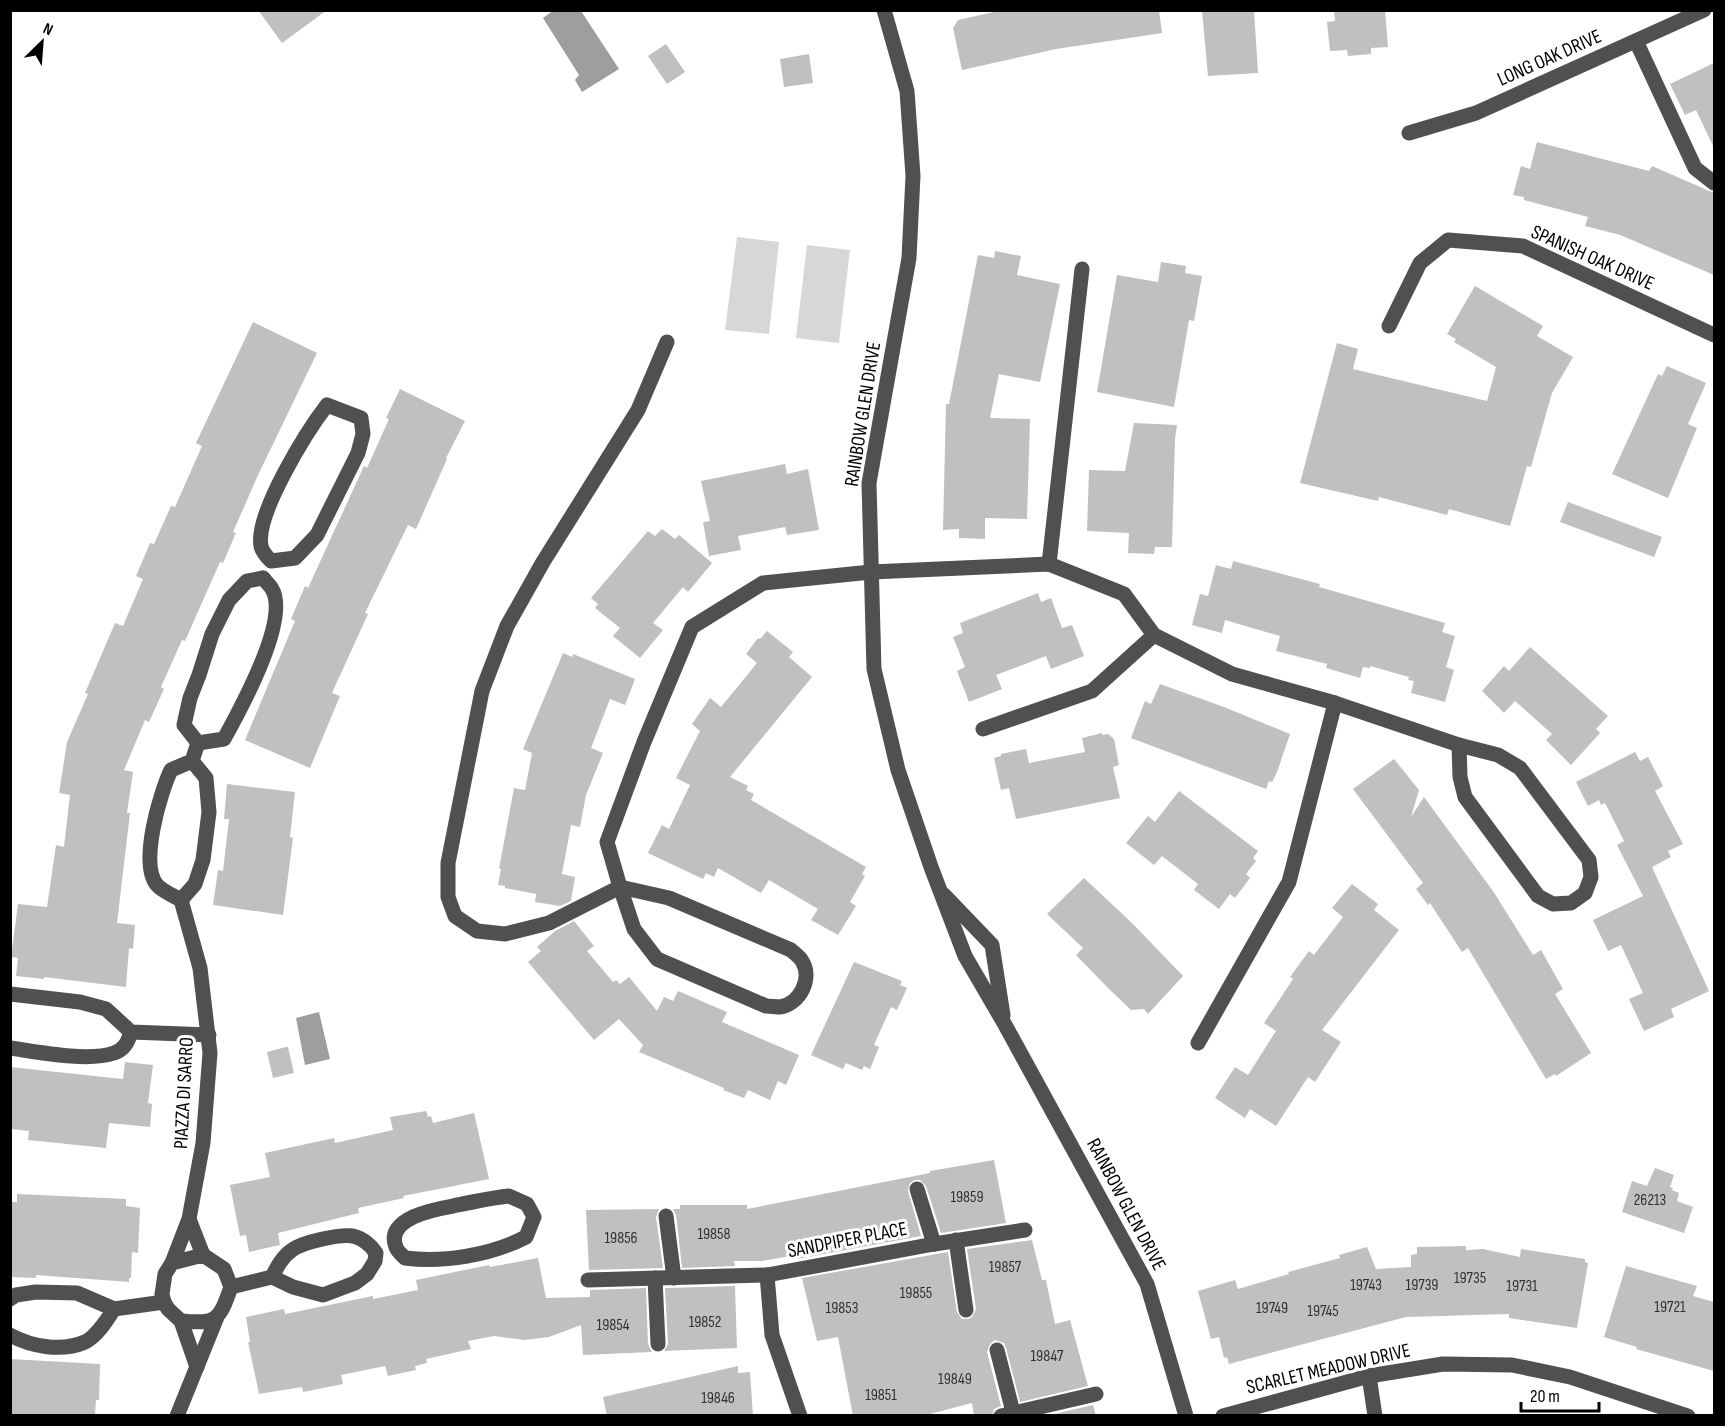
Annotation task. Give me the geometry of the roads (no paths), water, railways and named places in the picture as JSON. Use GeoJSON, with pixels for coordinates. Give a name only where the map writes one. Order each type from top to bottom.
{"type":"FeatureCollection","features":[{"type":"Feature","properties":{"kind":"street","name":"RAINBOW GLEN DRIVE"},"geometry":{"type":"LineString","coordinates":[[884,10],[907,91],[913,176],[909,258],[869,483],[874,669],[898,770],[939,890],[965,956],[1147,1284],[1186,1416]]}},
{"type":"Feature","properties":{"kind":"street","name":"LONG OAK DRIVE"},"geometry":{"type":"LineString","coordinates":[[1409,133],[1476,113],[1704,10]]}},
{"type":"Feature","properties":{"kind":"street"},"geometry":{"type":"LineString","coordinates":[[1636,41],[1695,168],[1714,183]]}},
{"type":"Feature","properties":{"kind":"street","name":"SPANISH OAK DRIVE"},"geometry":{"type":"LineString","coordinates":[[1389,326],[1420,263],[1448,240],[1523,246],[1714,335]]}},
{"type":"Feature","properties":{"kind":"street"},"geometry":{"type":"LineString","coordinates":[[1049,564],[1082,269]]}},
{"type":"Feature","properties":{"kind":"street"},"geometry":{"type":"LineString","coordinates":[[667,342],[638,410],[543,562],[507,626],[482,691],[448,863],[448,897],[455,916],[477,931],[505,934],[549,923],[620,887],[669,898],[791,950],[802,961],[806,975],[803,990],[794,1001],[780,1007],[766,1006],[657,959],[634,929],[620,887],[607,842],[644,742],[692,627],[763,583],[871,572],[1049,564],[1124,594],[1154,635],[1232,674],[1335,703],[1498,755],[1520,768],[1589,860],[1592,877],[1585,893],[1571,903],[1553,904],[1538,896],[1465,797],[1460,777],[1460,744]]}},
{"type":"Feature","properties":{"kind":"street"},"geometry":{"type":"LineString","coordinates":[[327,405],[361,418],[363,434],[358,453],[317,535],[295,558],[271,561],[261,548],[261,529],[273,498],[311,425],[327,405]]}},
{"type":"Feature","properties":{"kind":"street"},"geometry":{"type":"LineString","coordinates":[[263,578],[271,561]]}},
{"type":"Feature","properties":{"kind":"street"},"geometry":{"type":"LineString","coordinates":[[198,743],[224,739],[244,701],[271,637],[275,604],[273,590],[263,578]]}},
{"type":"Feature","properties":{"kind":"street"},"geometry":{"type":"LineString","coordinates":[[198,743],[184,725],[190,698],[212,634],[230,600],[247,581],[263,578]]}},
{"type":"Feature","properties":{"kind":"street"},"geometry":{"type":"LineString","coordinates":[[983,729],[1092,691],[1154,635]]}},
{"type":"Feature","properties":{"kind":"street"},"geometry":{"type":"LineString","coordinates":[[1198,1043],[1289,882],[1335,703]]}},
{"type":"Feature","properties":{"kind":"street"},"geometry":{"type":"LineString","coordinates":[[192,761],[206,778],[209,812],[203,860],[195,884],[181,900],[157,885],[149,867],[154,823],[161,790],[171,770],[192,761],[198,743]]}},
{"type":"Feature","properties":{"kind":"street","name":"RAINBOW GLEN DRIVE"},"geometry":{"type":"LineString","coordinates":[[939,890],[992,945],[1004,1023]]}},
{"type":"Feature","properties":{"kind":"street","name":"PIAZZA DI SARRO"},"geometry":{"type":"LineString","coordinates":[[172,1263],[189,1219],[203,1143],[210,1053],[200,968],[181,900]]}},
{"type":"Feature","properties":{"kind":"street"},"geometry":{"type":"LineString","coordinates":[[10,994],[80,1002],[106,1009],[131,1032],[208,1035]]}},
{"type":"Feature","properties":{"kind":"street"},"geometry":{"type":"LineString","coordinates":[[10,1048],[49,1054],[93,1056],[115,1053],[128,1044],[131,1032]]}},
{"type":"Feature","properties":{"kind":"street","name":"SANDPIPER PLACE"},"geometry":{"type":"LineString","coordinates":[[917,1189],[934,1244]]}},
{"type":"Feature","properties":{"kind":"street"},"geometry":{"type":"LineString","coordinates":[[509,1196],[527,1204],[534,1217],[526,1237],[509,1246],[454,1259],[424,1261],[405,1258],[396,1247],[395,1236],[398,1229],[413,1217],[426,1211],[509,1196]]}},
{"type":"Feature","properties":{"kind":"street"},"geometry":{"type":"LineString","coordinates":[[666,1216],[674,1278]]}},
{"type":"Feature","properties":{"kind":"street"},"geometry":{"type":"LineString","coordinates":[[177,1416],[188,1384],[217,1317],[225,1305],[231,1287],[224,1269],[203,1255],[189,1219]]}},
{"type":"Feature","properties":{"kind":"street","name":"SANDPIPER PLACE"},"geometry":{"type":"LineString","coordinates":[[588,1281],[767,1275],[956,1240],[1025,1230]]}},
{"type":"Feature","properties":{"kind":"street"},"geometry":{"type":"LineString","coordinates":[[231,1287],[272,1277],[293,1287],[323,1295],[354,1283],[367,1274],[375,1261],[376,1253],[371,1245],[354,1236],[331,1238],[294,1249],[278,1264],[272,1277]]}},
{"type":"Feature","properties":{"kind":"street"},"geometry":{"type":"LineString","coordinates":[[956,1240],[966,1310]]}},
{"type":"Feature","properties":{"kind":"street"},"geometry":{"type":"LineString","coordinates":[[376,1253],[396,1247]]}},
{"type":"Feature","properties":{"kind":"street"},"geometry":{"type":"LineString","coordinates":[[197,1367],[181,1321],[168,1309],[162,1294],[165,1274],[172,1263],[203,1255]]}},
{"type":"Feature","properties":{"kind":"street","name":"SANDPIPER PLACE"},"geometry":{"type":"LineString","coordinates":[[767,1275],[772,1335],[800,1416]]}},
{"type":"Feature","properties":{"kind":"street"},"geometry":{"type":"LineString","coordinates":[[655,1278],[658,1344]]}},
{"type":"Feature","properties":{"kind":"street"},"geometry":{"type":"LineString","coordinates":[[10,1299],[16,1295],[36,1292],[77,1293],[114,1309],[164,1302]]}},
{"type":"Feature","properties":{"kind":"street"},"geometry":{"type":"LineString","coordinates":[[10,1335],[43,1347],[66,1346],[87,1341],[114,1309]]}},
{"type":"Feature","properties":{"kind":"street"},"geometry":{"type":"LineString","coordinates":[[181,1321],[208,1323],[217,1317]]}},
{"type":"Feature","properties":{"kind":"street"},"geometry":{"type":"LineString","coordinates":[[997,1350],[1009,1415],[1096,1394]]}},
{"type":"Feature","properties":{"kind":"street","name":"SCARLET MEADOW DRIVE"},"geometry":{"type":"LineString","coordinates":[[1223,1416],[1369,1376],[1443,1364],[1512,1365],[1570,1377],[1688,1416]]}},
{"type":"Feature","properties":{"kind":"street"},"geometry":{"type":"LineString","coordinates":[[1369,1376],[1375,1416]]}}]}
